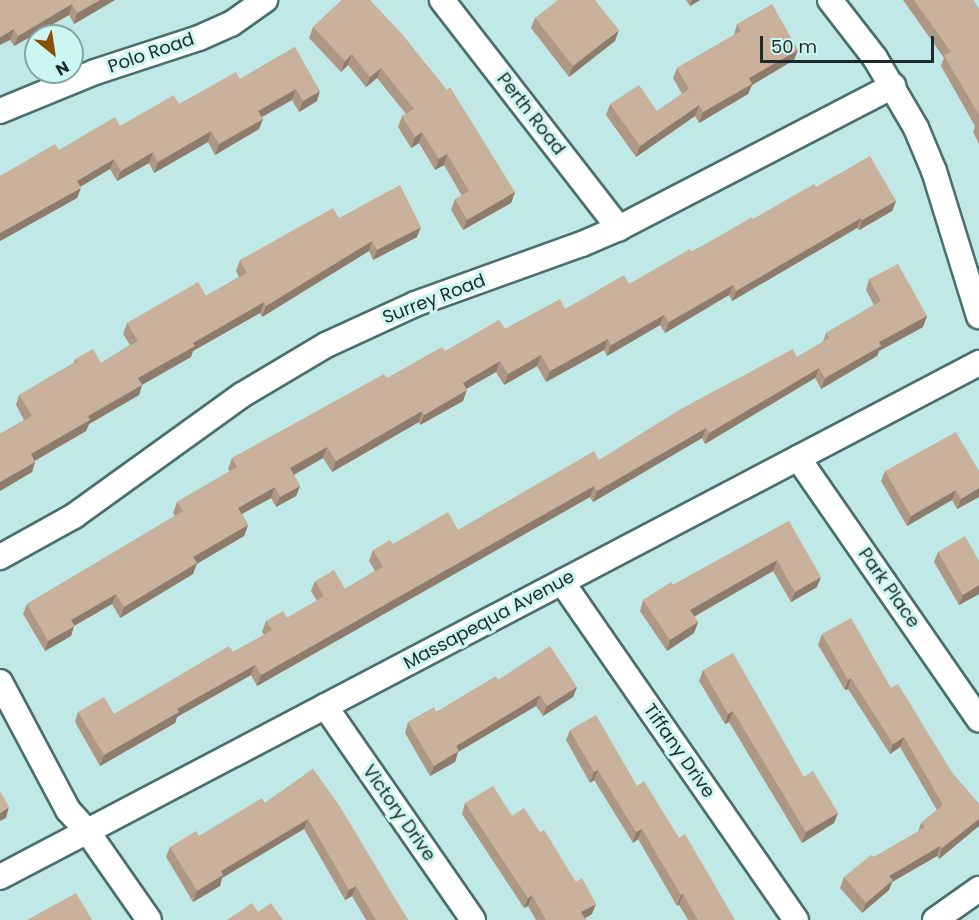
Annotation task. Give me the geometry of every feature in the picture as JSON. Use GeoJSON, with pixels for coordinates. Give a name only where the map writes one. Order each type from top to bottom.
{"type":"FeatureCollection","features":[{"type":"Feature","properties":{"kind":"street","name":"Polo Road"},"geometry":{"type":"LineString","coordinates":[[0,111],[95,72],[199,38],[231,24],[265,0]]}},
{"type":"Feature","properties":{"kind":"street","name":"Perth Road"},"geometry":{"type":"LineString","coordinates":[[442,0],[620,228]]}},
{"type":"Feature","properties":{"kind":"street"},"geometry":{"type":"LineString","coordinates":[[830,0],[875,58],[916,128],[934,171],[979,316]]}},
{"type":"Feature","properties":{"kind":"street","name":"Surrey Road"},"geometry":{"type":"LineString","coordinates":[[0,557],[74,516],[242,395],[326,345],[415,304],[620,228],[893,86]]}},
{"type":"Feature","properties":{"kind":"street","name":"Massapequa Avenue"},"geometry":{"type":"LineString","coordinates":[[0,877],[979,363]]}},
{"type":"Feature","properties":{"kind":"street","name":"Park Place"},"geometry":{"type":"LineString","coordinates":[[798,458],[979,719]]}},
{"type":"Feature","properties":{"kind":"street","name":"Tiffany Drive"},"geometry":{"type":"LineString","coordinates":[[562,582],[796,920]]}},
{"type":"Feature","properties":{"kind":"street"},"geometry":{"type":"LineString","coordinates":[[0,682],[68,810],[87,831],[149,920]]}},
{"type":"Feature","properties":{"kind":"street","name":"Victory Drive"},"geometry":{"type":"LineString","coordinates":[[325,706],[473,920]]}},
{"type":"Feature","properties":{"kind":"street"},"geometry":{"type":"LineString","coordinates":[[935,920],[979,889]]}},
{"type":"Feature","properties":{"kind":"building"},"geometry":{"type":"Polygon","coordinates":[[[0,0],[100,0],[77,13],[72,4],[38,24],[24,24],[24,32],[18,36],[14,29],[0,37],[0,0]]]}},
{"type":"Feature","properties":{"kind":"building"},"geometry":{"type":"Polygon","coordinates":[[[342,0],[370,0],[402,34],[447,90],[450,87],[515,192],[467,220],[455,199],[469,191],[447,154],[439,159],[422,132],[415,137],[402,116],[414,109],[381,68],[370,77],[352,54],[345,61],[313,27],[342,0]]]}},
{"type":"Feature","properties":{"kind":"building"},"geometry":{"type":"Polygon","coordinates":[[[558,0],[595,0],[619,30],[573,66],[535,18],[558,0]]]}},
{"type":"Feature","properties":{"kind":"building"},"geometry":{"type":"Polygon","coordinates":[[[914,0],[973,0],[979,9],[979,115],[944,55],[951,52],[914,0]]]}},
{"type":"Feature","properties":{"kind":"building"},"geometry":{"type":"Polygon","coordinates":[[[772,4],[798,50],[749,78],[752,84],[703,112],[699,105],[640,146],[610,104],[639,85],[657,111],[689,89],[677,68],[741,31],[737,24],[772,4]]]}},
{"type":"Feature","properties":{"kind":"building"},"geometry":{"type":"Polygon","coordinates":[[[295,47],[320,91],[303,101],[296,89],[258,111],[263,119],[219,144],[211,131],[158,162],[153,152],[121,171],[114,159],[77,181],[81,188],[0,233],[0,176],[55,144],[59,150],[115,117],[120,126],[174,95],[179,104],[236,72],[240,79],[295,47]]]}},
{"type":"Feature","properties":{"kind":"building"},"geometry":{"type":"Polygon","coordinates":[[[870,156],[896,201],[862,220],[861,218],[736,291],[733,285],[669,322],[664,315],[611,345],[608,339],[550,371],[541,355],[508,374],[500,361],[463,383],[467,390],[424,415],[422,411],[336,461],[327,447],[290,468],[300,486],[280,497],[275,487],[238,508],[248,525],[193,557],[197,563],[124,607],[116,594],[71,620],[75,626],[48,641],[27,604],[183,511],[177,502],[237,467],[232,458],[384,374],[387,378],[442,347],[445,351],[499,320],[505,329],[560,299],[565,309],[624,275],[629,284],[690,249],[692,252],[752,217],[753,219],[814,184],[816,187],[870,156]]]}},
{"type":"Feature","properties":{"kind":"building"},"geometry":{"type":"Polygon","coordinates":[[[400,185],[421,227],[377,250],[372,241],[266,306],[264,302],[193,343],[195,346],[138,378],[142,385],[88,416],[90,420],[31,454],[35,462],[0,482],[0,434],[32,416],[19,395],[77,362],[75,359],[93,349],[101,363],[138,341],[127,323],[198,282],[206,296],[247,273],[240,260],[333,208],[339,218],[400,185]]]}},
{"type":"Feature","properties":{"kind":"building"},"geometry":{"type":"Polygon","coordinates":[[[898,264],[927,316],[879,342],[881,346],[825,378],[819,368],[709,433],[706,428],[597,491],[594,486],[261,675],[255,665],[177,709],[179,712],[104,755],[78,712],[104,697],[114,714],[229,646],[233,652],[272,630],[266,621],[283,611],[287,618],[324,596],[315,581],[334,570],[345,589],[383,567],[373,550],[390,540],[393,544],[448,512],[458,530],[594,451],[599,460],[679,410],[793,349],[797,357],[829,338],[826,333],[881,301],[869,279],[898,264]]]}},
{"type":"Feature","properties":{"kind":"building"},"geometry":{"type":"Polygon","coordinates":[[[956,432],[979,471],[979,488],[961,499],[956,490],[911,516],[885,471],[956,432]]]}},
{"type":"Feature","properties":{"kind":"building"},"geometry":{"type":"Polygon","coordinates":[[[789,521],[821,577],[795,592],[777,560],[690,610],[698,622],[670,640],[643,600],[671,582],[673,585],[789,521]]]}},
{"type":"Feature","properties":{"kind":"building"},"geometry":{"type":"Polygon","coordinates":[[[965,536],[979,561],[979,585],[963,595],[938,552],[965,536]]]}},
{"type":"Feature","properties":{"kind":"building"},"geometry":{"type":"Polygon","coordinates":[[[851,618],[891,688],[898,684],[953,774],[979,804],[979,819],[942,848],[940,846],[889,876],[893,880],[866,903],[844,877],[871,855],[874,857],[925,827],[921,823],[943,805],[904,737],[893,744],[851,678],[848,680],[822,634],[851,618]]]}},
{"type":"Feature","properties":{"kind":"building"},"geometry":{"type":"Polygon","coordinates":[[[550,646],[577,687],[547,706],[540,695],[456,746],[459,751],[434,766],[408,722],[434,707],[436,712],[496,676],[498,680],[550,646]]]}},
{"type":"Feature","properties":{"kind":"building"},"geometry":{"type":"Polygon","coordinates":[[[733,653],[804,777],[813,771],[838,813],[806,832],[733,711],[728,714],[703,670],[733,653]]]}},
{"type":"Feature","properties":{"kind":"building"},"geometry":{"type":"Polygon","coordinates":[[[596,715],[637,786],[644,781],[679,838],[685,834],[735,920],[698,920],[642,829],[636,832],[598,770],[594,772],[570,730],[596,715]]]}},
{"type":"Feature","properties":{"kind":"building"},"geometry":{"type":"Polygon","coordinates":[[[313,769],[339,805],[408,920],[376,920],[356,886],[349,890],[308,819],[221,871],[223,875],[197,891],[170,847],[196,831],[199,836],[262,798],[265,803],[313,769]]]}},
{"type":"Feature","properties":{"kind":"building"},"geometry":{"type":"Polygon","coordinates":[[[493,786],[512,816],[524,808],[540,832],[544,830],[576,882],[582,878],[596,904],[581,912],[586,920],[546,920],[532,895],[528,898],[465,803],[493,786]]]}},
{"type":"Feature","properties":{"kind":"building"},"geometry":{"type":"Polygon","coordinates":[[[0,791],[9,807],[0,813],[0,791]]]}},
{"type":"Feature","properties":{"kind":"building"},"geometry":{"type":"Polygon","coordinates":[[[76,893],[92,920],[27,920],[76,893]]]}},
{"type":"Feature","properties":{"kind":"building"},"geometry":{"type":"Polygon","coordinates":[[[252,903],[258,912],[271,903],[283,920],[227,920],[252,903]]]}}]}
